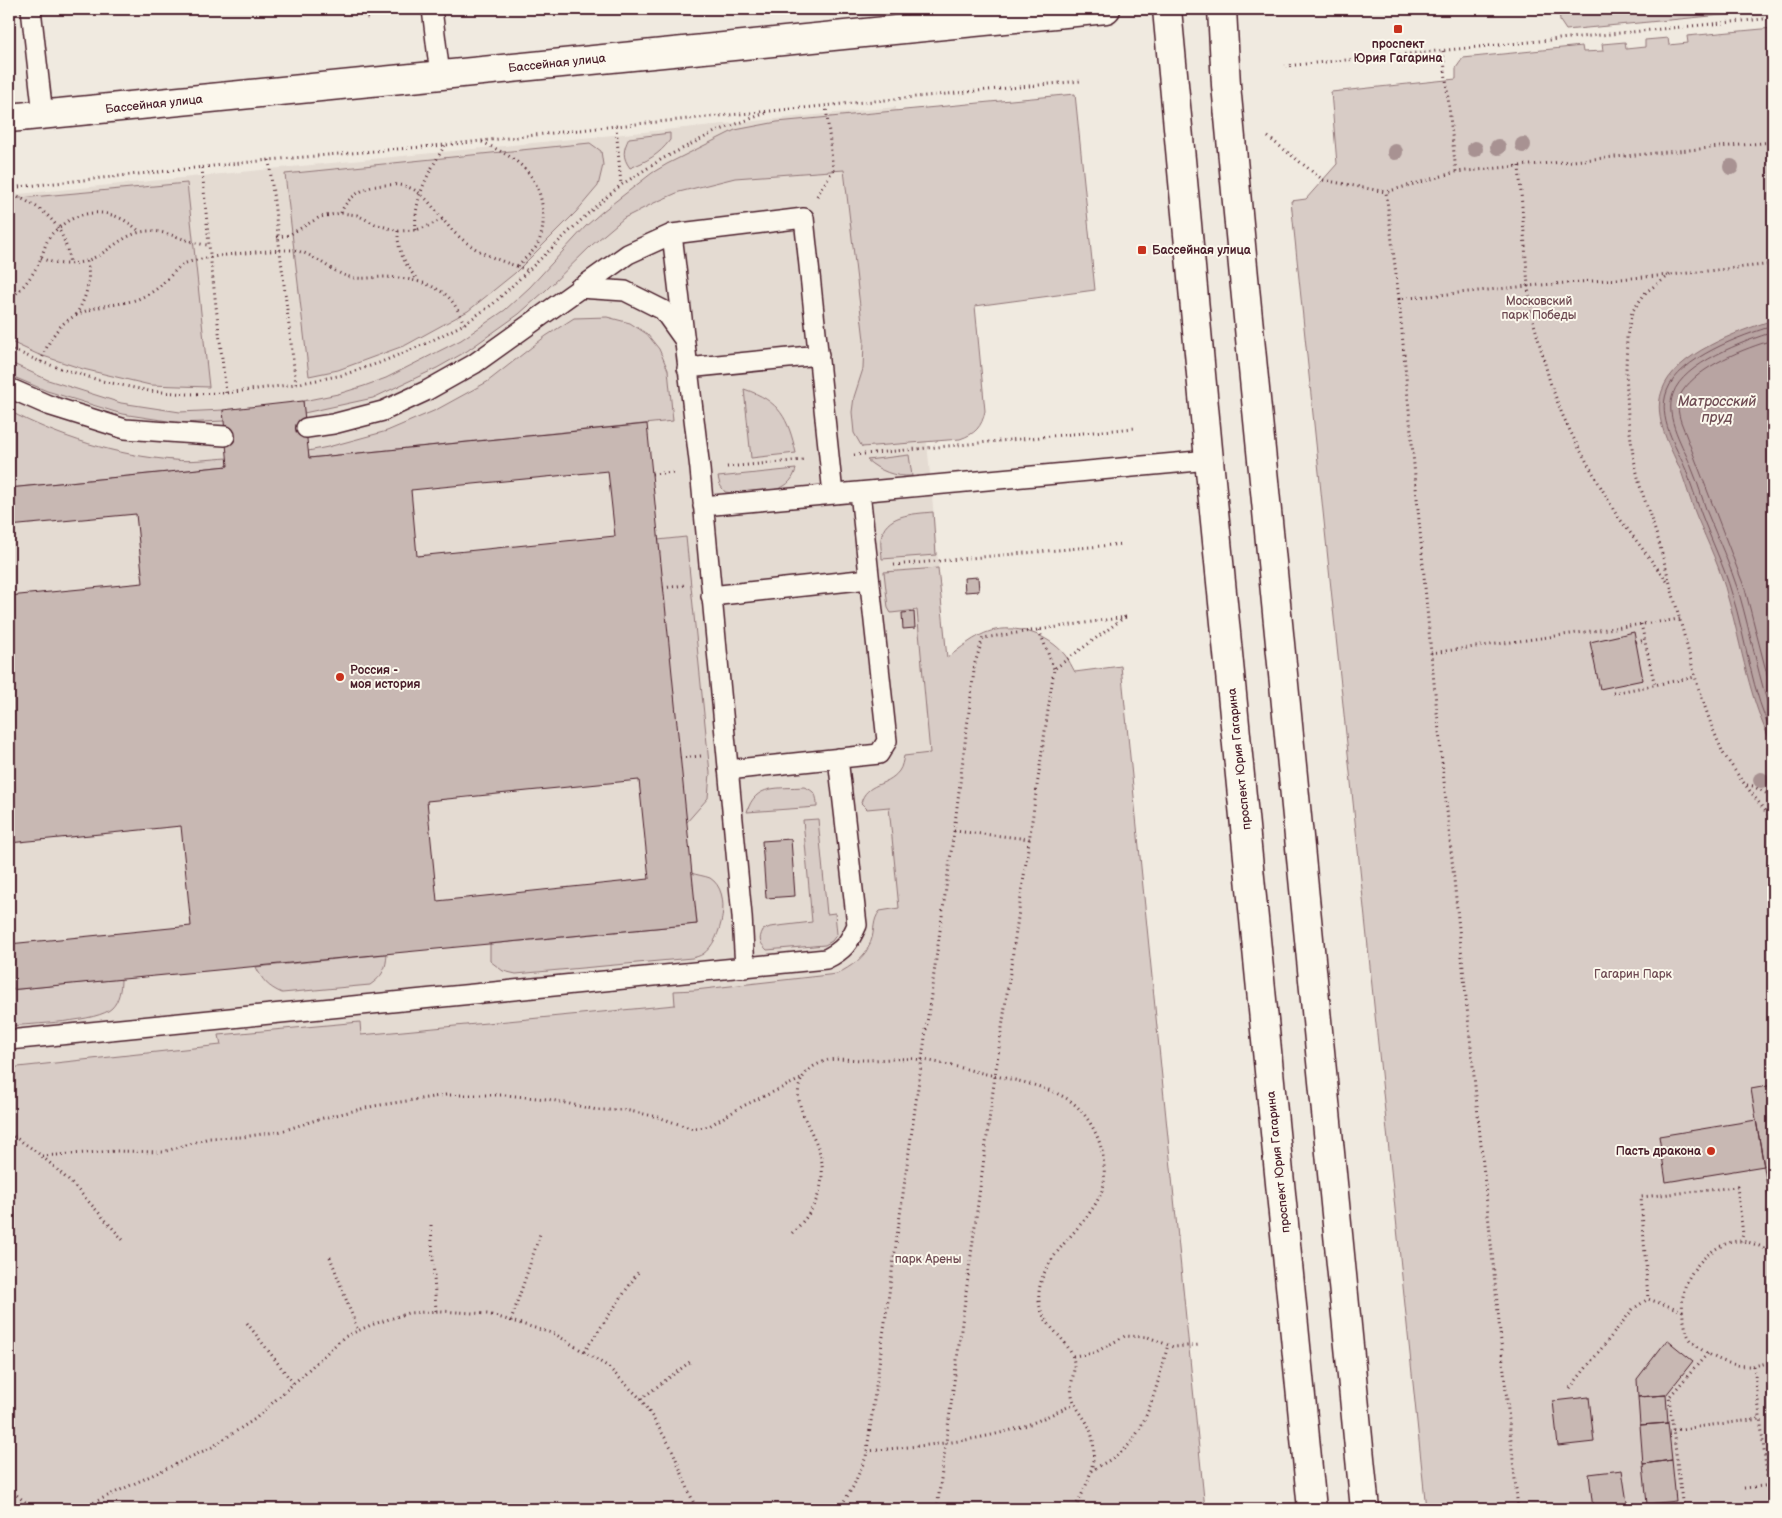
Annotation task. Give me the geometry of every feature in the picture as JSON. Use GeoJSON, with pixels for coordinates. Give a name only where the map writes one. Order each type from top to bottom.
{"type":"FeatureCollection","features":[{"type":"Feature","properties":{"kind":"main road","name":"Бассейная улица"},"geometry":{"type":"LineString","coordinates":[[9,118],[1106,9]]}},
{"type":"Feature","properties":{"kind":"main road","name":"проспект Юрия Гагарина"},"geometry":{"type":"LineString","coordinates":[[1167,9],[1209,460],[1312,1509]]}},
{"type":"Feature","properties":{"kind":"main road"},"geometry":{"type":"LineString","coordinates":[[1222,9],[1226,85],[1241,248],[1365,1509]]}},
{"type":"Feature","properties":{"kind":"lane"},"geometry":{"type":"LineString","coordinates":[[31,9],[43,115]]}},
{"type":"Feature","properties":{"kind":"lane"},"geometry":{"type":"LineString","coordinates":[[432,9],[440,75]]}},
{"type":"Feature","properties":{"kind":"lane"},"geometry":{"type":"LineString","coordinates":[[306,428],[333,424],[383,411],[426,391],[474,364],[628,254],[672,234],[804,218],[833,494]]}},
{"type":"Feature","properties":{"kind":"lane"},"geometry":{"type":"LineString","coordinates":[[672,234],[700,469],[742,916],[745,968]]}},
{"type":"Feature","properties":{"kind":"lane"},"geometry":{"type":"LineString","coordinates":[[579,288],[625,291],[663,310],[684,339]]}},
{"type":"Feature","properties":{"kind":"lane"},"geometry":{"type":"LineString","coordinates":[[687,368],[819,354]]}},
{"type":"Feature","properties":{"kind":"lane"},"geometry":{"type":"LineString","coordinates":[[9,388],[48,405],[125,429],[225,436]]}},
{"type":"Feature","properties":{"kind":"lane"},"geometry":{"type":"LineString","coordinates":[[703,506],[1209,460]]}},
{"type":"Feature","properties":{"kind":"lane"},"geometry":{"type":"LineString","coordinates":[[728,770],[879,754],[888,740],[860,492]]}},
{"type":"Feature","properties":{"kind":"lane"},"geometry":{"type":"LineString","coordinates":[[711,596],[869,573]]}},
{"type":"Feature","properties":{"kind":"lane"},"geometry":{"type":"LineString","coordinates":[[9,1040],[826,959],[840,952],[850,941],[857,925],[838,758]]}},
{"type":"Feature","properties":{"kind":"path"},"geometry":{"type":"LineString","coordinates":[[355,9],[368,19]]}},
{"type":"Feature","properties":{"kind":"path"},"geometry":{"type":"LineString","coordinates":[[1285,66],[1773,18]]}},
{"type":"Feature","properties":{"kind":"path"},"geometry":{"type":"LineString","coordinates":[[1443,50],[1456,172]]}},
{"type":"Feature","properties":{"kind":"path"},"geometry":{"type":"LineString","coordinates":[[9,188],[269,160],[445,145],[616,126],[1081,81]]}},
{"type":"Feature","properties":{"kind":"path"},"geometry":{"type":"LineString","coordinates":[[804,218],[833,170],[826,106]]}},
{"type":"Feature","properties":{"kind":"path"},"geometry":{"type":"LineString","coordinates":[[9,348],[41,362],[102,381],[149,391],[188,394],[226,393],[296,384],[343,375],[427,343],[464,324],[494,304],[595,207],[621,185],[662,160],[715,132],[771,112]]}},
{"type":"Feature","properties":{"kind":"path"},"geometry":{"type":"LineString","coordinates":[[616,126],[621,185]]}},
{"type":"Feature","properties":{"kind":"path"},"geometry":{"type":"LineString","coordinates":[[1268,137],[1323,180],[1386,192],[1456,172],[1773,142]]}},
{"type":"Feature","properties":{"kind":"path"},"geometry":{"type":"LineString","coordinates":[[482,141],[511,156],[520,164],[535,181],[540,193],[543,217],[539,239],[536,247],[517,266]]}},
{"type":"Feature","properties":{"kind":"path"},"geometry":{"type":"LineString","coordinates":[[416,230],[415,210],[420,193],[430,168],[445,145]]}},
{"type":"Feature","properties":{"kind":"path"},"geometry":{"type":"LineString","coordinates":[[269,160],[296,384]]}},
{"type":"Feature","properties":{"kind":"path"},"geometry":{"type":"LineString","coordinates":[[1518,166],[1531,312],[1550,382],[1575,441],[1616,514],[1668,582]]}},
{"type":"Feature","properties":{"kind":"path"},"geometry":{"type":"LineString","coordinates":[[202,168],[226,393]]}},
{"type":"Feature","properties":{"kind":"path"},"geometry":{"type":"LineString","coordinates":[[341,213],[349,200],[363,190],[372,186],[392,184],[401,186],[420,193],[433,205],[450,229],[471,246],[501,262],[530,271]]}},
{"type":"Feature","properties":{"kind":"path"},"geometry":{"type":"LineString","coordinates":[[1386,192],[1399,299],[1431,653],[1518,1509]]}},
{"type":"Feature","properties":{"kind":"path"},"geometry":{"type":"LineString","coordinates":[[9,193],[36,206],[48,215],[64,238],[70,264]]}},
{"type":"Feature","properties":{"kind":"path"},"geometry":{"type":"LineString","coordinates":[[9,300],[28,279],[41,258],[51,235],[71,219],[88,213],[107,213],[131,223],[140,232]]}},
{"type":"Feature","properties":{"kind":"path"},"geometry":{"type":"LineString","coordinates":[[277,237],[288,235],[320,217],[341,213],[357,215],[375,224],[398,230],[426,228],[442,219]]}},
{"type":"Feature","properties":{"kind":"path"},"geometry":{"type":"LineString","coordinates":[[398,230],[399,248],[402,257],[418,281]]}},
{"type":"Feature","properties":{"kind":"path"},"geometry":{"type":"LineString","coordinates":[[41,258],[48,262],[70,264],[87,261],[104,252],[120,240],[140,232],[155,231],[176,236],[196,245],[209,246]]}},
{"type":"Feature","properties":{"kind":"path"},"geometry":{"type":"LineString","coordinates":[[41,362],[47,345],[55,331],[76,315],[87,310],[137,299],[162,285],[183,264],[211,257],[297,251],[306,254],[334,271],[354,278],[385,277],[418,281],[444,293],[453,303],[464,324]]}},
{"type":"Feature","properties":{"kind":"path"},"geometry":{"type":"LineString","coordinates":[[76,315],[88,292],[87,261]]}},
{"type":"Feature","properties":{"kind":"path"},"geometry":{"type":"LineString","coordinates":[[1399,299],[1773,264]]}},
{"type":"Feature","properties":{"kind":"path"},"geometry":{"type":"LineString","coordinates":[[1670,275],[1646,292],[1632,312],[1627,336],[1628,417],[1633,456],[1640,486],[1658,539],[1695,677],[1712,727],[1723,753],[1773,821]]}},
{"type":"Feature","properties":{"kind":"path"},"geometry":{"type":"LineString","coordinates":[[652,474],[1135,428]]}},
{"type":"Feature","properties":{"kind":"path"},"geometry":{"type":"LineString","coordinates":[[869,573],[1123,544]]}},
{"type":"Feature","properties":{"kind":"path"},"geometry":{"type":"LineString","coordinates":[[839,1509],[853,1487],[867,1451],[954,831],[975,663],[983,638],[1126,617],[1054,669]]}},
{"type":"Feature","properties":{"kind":"path"},"geometry":{"type":"LineString","coordinates":[[1431,653],[1680,619]]}},
{"type":"Feature","properties":{"kind":"path"},"geometry":{"type":"LineString","coordinates":[[1641,624],[1655,686]]}},
{"type":"Feature","properties":{"kind":"path"},"geometry":{"type":"LineString","coordinates":[[937,1509],[994,1076],[1054,669],[1039,630]]}},
{"type":"Feature","properties":{"kind":"path"},"geometry":{"type":"LineString","coordinates":[[1636,642],[1645,640]]}},
{"type":"Feature","properties":{"kind":"path"},"geometry":{"type":"LineString","coordinates":[[1613,693],[1695,677]]}},
{"type":"Feature","properties":{"kind":"path"},"geometry":{"type":"LineString","coordinates":[[1745,785],[1753,786],[1773,797]]}},
{"type":"Feature","properties":{"kind":"path"},"geometry":{"type":"LineString","coordinates":[[954,831],[1030,839]]}},
{"type":"Feature","properties":{"kind":"path"},"geometry":{"type":"LineString","coordinates":[[42,1156],[116,1151],[163,1152],[209,1138],[243,1137],[282,1131],[319,1119],[374,1106],[446,1095],[505,1095],[547,1099],[598,1110],[624,1110],[658,1117],[693,1129],[709,1126],[743,1106],[802,1078],[813,1066],[829,1060],[921,1060],[1021,1082],[1062,1095],[1086,1117],[1101,1144],[1105,1171],[1104,1184],[1098,1198],[1050,1264],[1040,1289],[1039,1302],[1042,1314],[1073,1356],[1075,1367],[1071,1388],[1075,1404],[1089,1427],[1092,1439],[1094,1461],[1074,1509]]}},
{"type":"Feature","properties":{"kind":"path"},"geometry":{"type":"LineString","coordinates":[[792,1232],[806,1219],[816,1201],[821,1182],[822,1164],[819,1148],[800,1109],[798,1090],[802,1078]]}},
{"type":"Feature","properties":{"kind":"path"},"geometry":{"type":"LineString","coordinates":[[9,1134],[42,1156],[79,1192],[125,1242]]}},
{"type":"Feature","properties":{"kind":"path"},"geometry":{"type":"LineString","coordinates":[[1648,1299],[1641,1197],[1737,1187],[1743,1234],[1741,1241]]}},
{"type":"Feature","properties":{"kind":"path"},"geometry":{"type":"LineString","coordinates":[[431,1225],[436,1311]]}},
{"type":"Feature","properties":{"kind":"path"},"geometry":{"type":"LineString","coordinates":[[511,1321],[541,1230]]}},
{"type":"Feature","properties":{"kind":"path"},"geometry":{"type":"LineString","coordinates":[[1773,1253],[1754,1244],[1741,1241],[1715,1250],[1692,1273],[1686,1285],[1682,1311],[1685,1327],[1690,1339],[1708,1353],[1727,1363],[1741,1366],[1754,1366],[1773,1360]]}},
{"type":"Feature","properties":{"kind":"path"},"geometry":{"type":"LineString","coordinates":[[330,1257],[358,1331]]}},
{"type":"Feature","properties":{"kind":"path"},"geometry":{"type":"LineString","coordinates":[[584,1352],[639,1271]]}},
{"type":"Feature","properties":{"kind":"path"},"geometry":{"type":"LineString","coordinates":[[1648,1299],[1682,1311]]}},
{"type":"Feature","properties":{"kind":"path"},"geometry":{"type":"LineString","coordinates":[[1570,1388],[1633,1309],[1648,1299]]}},
{"type":"Feature","properties":{"kind":"path"},"geometry":{"type":"LineString","coordinates":[[80,1509],[212,1447],[255,1419],[344,1337],[408,1313],[436,1311],[488,1314],[555,1334],[608,1366],[641,1399],[672,1449],[696,1509]]}},
{"type":"Feature","properties":{"kind":"path"},"geometry":{"type":"LineString","coordinates":[[247,1323],[293,1383]]}},
{"type":"Feature","properties":{"kind":"path"},"geometry":{"type":"LineString","coordinates":[[1073,1356],[1094,1353],[1124,1336],[1148,1337],[1173,1347],[1200,1345]]}},
{"type":"Feature","properties":{"kind":"path"},"geometry":{"type":"LineString","coordinates":[[1091,1472],[1126,1448],[1143,1422],[1152,1401],[1168,1345]]}},
{"type":"Feature","properties":{"kind":"path"},"geometry":{"type":"LineString","coordinates":[[1683,1509],[1669,1397],[1708,1353]]}},
{"type":"Feature","properties":{"kind":"path"},"geometry":{"type":"LineString","coordinates":[[641,1399],[691,1361]]}},
{"type":"Feature","properties":{"kind":"path"},"geometry":{"type":"LineString","coordinates":[[1754,1366],[1771,1509]]}},
{"type":"Feature","properties":{"kind":"path"},"geometry":{"type":"LineString","coordinates":[[867,1451],[946,1443],[1015,1429],[1075,1404]]}},
{"type":"Feature","properties":{"kind":"path"},"geometry":{"type":"LineString","coordinates":[[1673,1430],[1760,1419]]}},
{"type":"Feature","properties":{"kind":"path"},"geometry":{"type":"LineString","coordinates":[[1744,1488],[1773,1485]]}},
{"type":"Feature","properties":{"kind":"path"},"geometry":{"type":"LineString","coordinates":[[9,1489],[34,1509]]}},
{"type":"Feature","properties":{"kind":"shaded area"},"geometry":{"type":"Polygon","coordinates":[[[896,107],[947,658],[904,1010],[9,1091],[9,195],[896,107]]]}},
{"type":"Feature","properties":{"kind":"green space"},"geometry":{"type":"Polygon","coordinates":[[[1559,9],[1773,10],[1566,30],[1560,21],[1559,9]]]}},
{"type":"Feature","properties":{"kind":"green space","name":"Московский парк Победы"},"geometry":{"type":"Polygon","coordinates":[[[1773,28],[1773,1509],[1426,1509],[1291,201],[1306,199],[1337,164],[1331,92],[1456,79],[1456,68],[1463,58],[1582,46],[1583,52],[1603,51],[1602,44],[1625,42],[1626,49],[1645,47],[1645,40],[1668,38],[1669,45],[1688,43],[1687,36],[1773,28]]]}},
{"type":"Feature","properties":{"kind":"green space"},"geometry":{"type":"Polygon","coordinates":[[[1075,94],[1095,290],[975,306],[985,411],[980,426],[965,437],[960,439],[862,447],[854,433],[852,412],[854,397],[863,369],[864,340],[844,170],[735,178],[679,192],[654,203],[624,218],[592,245],[519,314],[467,351],[437,368],[373,398],[304,413],[303,401],[338,394],[386,378],[461,340],[505,310],[530,287],[586,226],[652,173],[735,130],[777,122],[1075,94]]]}},
{"type":"Feature","properties":{"kind":"green space"},"geometry":{"type":"Polygon","coordinates":[[[670,133],[670,140],[662,150],[630,168],[624,153],[629,138],[670,133]]]}},
{"type":"Feature","properties":{"kind":"green space"},"geometry":{"type":"Polygon","coordinates":[[[590,143],[601,151],[603,165],[598,186],[576,212],[515,273],[468,311],[406,345],[338,370],[309,376],[285,174],[590,143]]]}},
{"type":"Feature","properties":{"kind":"green space"},"geometry":{"type":"Polygon","coordinates":[[[187,183],[209,387],[150,385],[83,369],[37,354],[9,341],[9,199],[187,183]]]}},
{"type":"Feature","properties":{"kind":"green space"},"geometry":{"type":"Polygon","coordinates":[[[607,317],[630,323],[647,334],[659,349],[668,370],[673,421],[309,458],[308,451],[387,431],[436,410],[487,382],[546,336],[574,318],[607,317]]]}},
{"type":"Feature","properties":{"kind":"green space"},"geometry":{"type":"Polygon","coordinates":[[[9,362],[48,380],[121,403],[180,412],[223,410],[224,421],[181,423],[122,414],[47,391],[9,375],[9,362]]]}},
{"type":"Feature","properties":{"kind":"green space"},"geometry":{"type":"Polygon","coordinates":[[[744,389],[766,399],[780,412],[790,430],[796,453],[751,458],[744,389]]]}},
{"type":"Feature","properties":{"kind":"green space"},"geometry":{"type":"Polygon","coordinates":[[[9,411],[68,437],[110,450],[180,461],[228,458],[228,466],[9,488],[9,411]]]}},
{"type":"Feature","properties":{"kind":"green space"},"geometry":{"type":"Polygon","coordinates":[[[909,455],[912,476],[888,472],[867,460],[909,455]]]}},
{"type":"Feature","properties":{"kind":"green space"},"geometry":{"type":"Polygon","coordinates":[[[796,469],[790,482],[780,488],[768,491],[725,492],[720,485],[718,477],[796,469]]]}},
{"type":"Feature","properties":{"kind":"green space"},"geometry":{"type":"Polygon","coordinates":[[[933,512],[936,555],[882,559],[881,539],[883,531],[893,520],[909,515],[933,512]]]}},
{"type":"Feature","properties":{"kind":"green space"},"geometry":{"type":"Polygon","coordinates":[[[686,537],[710,773],[708,798],[686,823],[658,540],[686,537]]]}},
{"type":"Feature","properties":{"kind":"green space","name":"парк Арены"},"geometry":{"type":"Polygon","coordinates":[[[938,568],[947,658],[985,633],[1001,629],[1011,629],[1031,632],[1050,641],[1065,655],[1075,672],[1121,666],[1205,1509],[9,1509],[9,1068],[221,1045],[219,1035],[360,1022],[361,1035],[675,1005],[674,991],[837,974],[848,968],[866,952],[872,937],[877,914],[880,911],[899,908],[889,807],[867,809],[861,803],[867,791],[894,776],[900,769],[904,756],[930,753],[917,610],[891,613],[888,608],[884,572],[938,568]]]}},
{"type":"Feature","properties":{"kind":"green space"},"geometry":{"type":"Polygon","coordinates":[[[804,787],[815,794],[817,807],[747,812],[756,796],[762,792],[777,788],[804,787]]]}},
{"type":"Feature","properties":{"kind":"green space"},"geometry":{"type":"Polygon","coordinates":[[[818,819],[827,914],[835,913],[837,934],[832,941],[825,945],[767,950],[760,941],[763,930],[770,927],[812,922],[803,820],[818,819]]]}},
{"type":"Feature","properties":{"kind":"green space"},"geometry":{"type":"Polygon","coordinates":[[[691,873],[710,878],[717,885],[723,905],[720,928],[710,948],[701,955],[692,958],[516,974],[503,971],[490,961],[490,944],[697,924],[691,873]]]}},
{"type":"Feature","properties":{"kind":"green space"},"geometry":{"type":"Polygon","coordinates":[[[387,954],[383,972],[370,985],[282,993],[266,983],[256,967],[387,954]]]}},
{"type":"Feature","properties":{"kind":"green space"},"geometry":{"type":"Polygon","coordinates":[[[121,979],[118,998],[112,1008],[105,1013],[79,1019],[9,1026],[9,990],[121,979]]]}},
{"type":"Feature","properties":{"kind":"water","name":"Матросский пруд"},"geometry":{"type":"Polygon","coordinates":[[[1773,320],[1773,746],[1752,692],[1722,577],[1695,512],[1682,474],[1664,434],[1661,423],[1660,402],[1662,391],[1669,378],[1693,355],[1726,338],[1773,320]]]}},
{"type":"Feature","properties":{"kind":"building","name":"Россия - моя история"},"geometry":{"type":"Polygon","coordinates":[[[303,401],[309,458],[647,424],[697,924],[9,990],[9,944],[191,926],[181,826],[9,843],[9,596],[143,583],[136,514],[9,526],[9,488],[228,466],[223,410],[303,401]],[[608,471],[411,490],[417,556],[615,536],[608,471]],[[639,780],[427,801],[437,901],[649,879],[639,780]]]}},
{"type":"Feature","properties":{"kind":"building"},"geometry":{"type":"Polygon","coordinates":[[[978,577],[979,591],[965,592],[964,578],[978,577]]]}},
{"type":"Feature","properties":{"kind":"building"},"geometry":{"type":"Polygon","coordinates":[[[914,612],[915,628],[903,629],[902,613],[914,612]]]}},
{"type":"Feature","properties":{"kind":"building"},"geometry":{"type":"Polygon","coordinates":[[[1634,632],[1643,680],[1600,689],[1590,642],[1634,632]]]}},
{"type":"Feature","properties":{"kind":"building"},"geometry":{"type":"Polygon","coordinates":[[[791,839],[795,896],[766,898],[762,841],[791,839]]]}},
{"type":"Feature","properties":{"kind":"building"},"geometry":{"type":"Polygon","coordinates":[[[1773,1085],[1773,1215],[1772,1216],[1751,1089],[1773,1085]]]}},
{"type":"Feature","properties":{"kind":"building","name":"Пасть дракона"},"geometry":{"type":"Polygon","coordinates":[[[1756,1120],[1764,1166],[1666,1182],[1659,1136],[1756,1120]]]}},
{"type":"Feature","properties":{"kind":"building"},"geometry":{"type":"Polygon","coordinates":[[[1667,1340],[1693,1361],[1666,1395],[1638,1397],[1637,1379],[1667,1340]]]}},
{"type":"Feature","properties":{"kind":"building"},"geometry":{"type":"Polygon","coordinates":[[[1666,1395],[1668,1423],[1640,1425],[1638,1397],[1666,1395]]]}},
{"type":"Feature","properties":{"kind":"building"},"geometry":{"type":"Polygon","coordinates":[[[1589,1397],[1594,1442],[1558,1446],[1553,1401],[1589,1397]]]}},
{"type":"Feature","properties":{"kind":"building"},"geometry":{"type":"Polygon","coordinates":[[[1668,1423],[1672,1460],[1643,1464],[1640,1425],[1668,1423]]]}},
{"type":"Feature","properties":{"kind":"building"},"geometry":{"type":"Polygon","coordinates":[[[1672,1460],[1676,1501],[1647,1504],[1643,1464],[1672,1460]]]}},
{"type":"Feature","properties":{"kind":"building"},"geometry":{"type":"Polygon","coordinates":[[[1622,1470],[1628,1509],[1593,1509],[1589,1474],[1622,1470]]]}},
{"type":"Feature","properties":{"kind":"place","name":"проспект Юрия Гагарина"},"geometry":{"type":"Point","coordinates":[1398,29]}},
{"type":"Feature","properties":{"kind":"place","name":"Бассейная улица"},"geometry":{"type":"Point","coordinates":[1142,250]}},
{"type":"Feature","properties":{"kind":"place","name":"Россия - моя история"},"geometry":{"type":"Point","coordinates":[340,677]}},
{"type":"Feature","properties":{"kind":"place","name":"Пасть дракона"},"geometry":{"type":"Point","coordinates":[1711,1151]}},
{"type":"Feature","properties":{"kind":"park label","name":"Гагарин Парк"},"geometry":{"type":"Point","coordinates":[1633,974]}}]}
